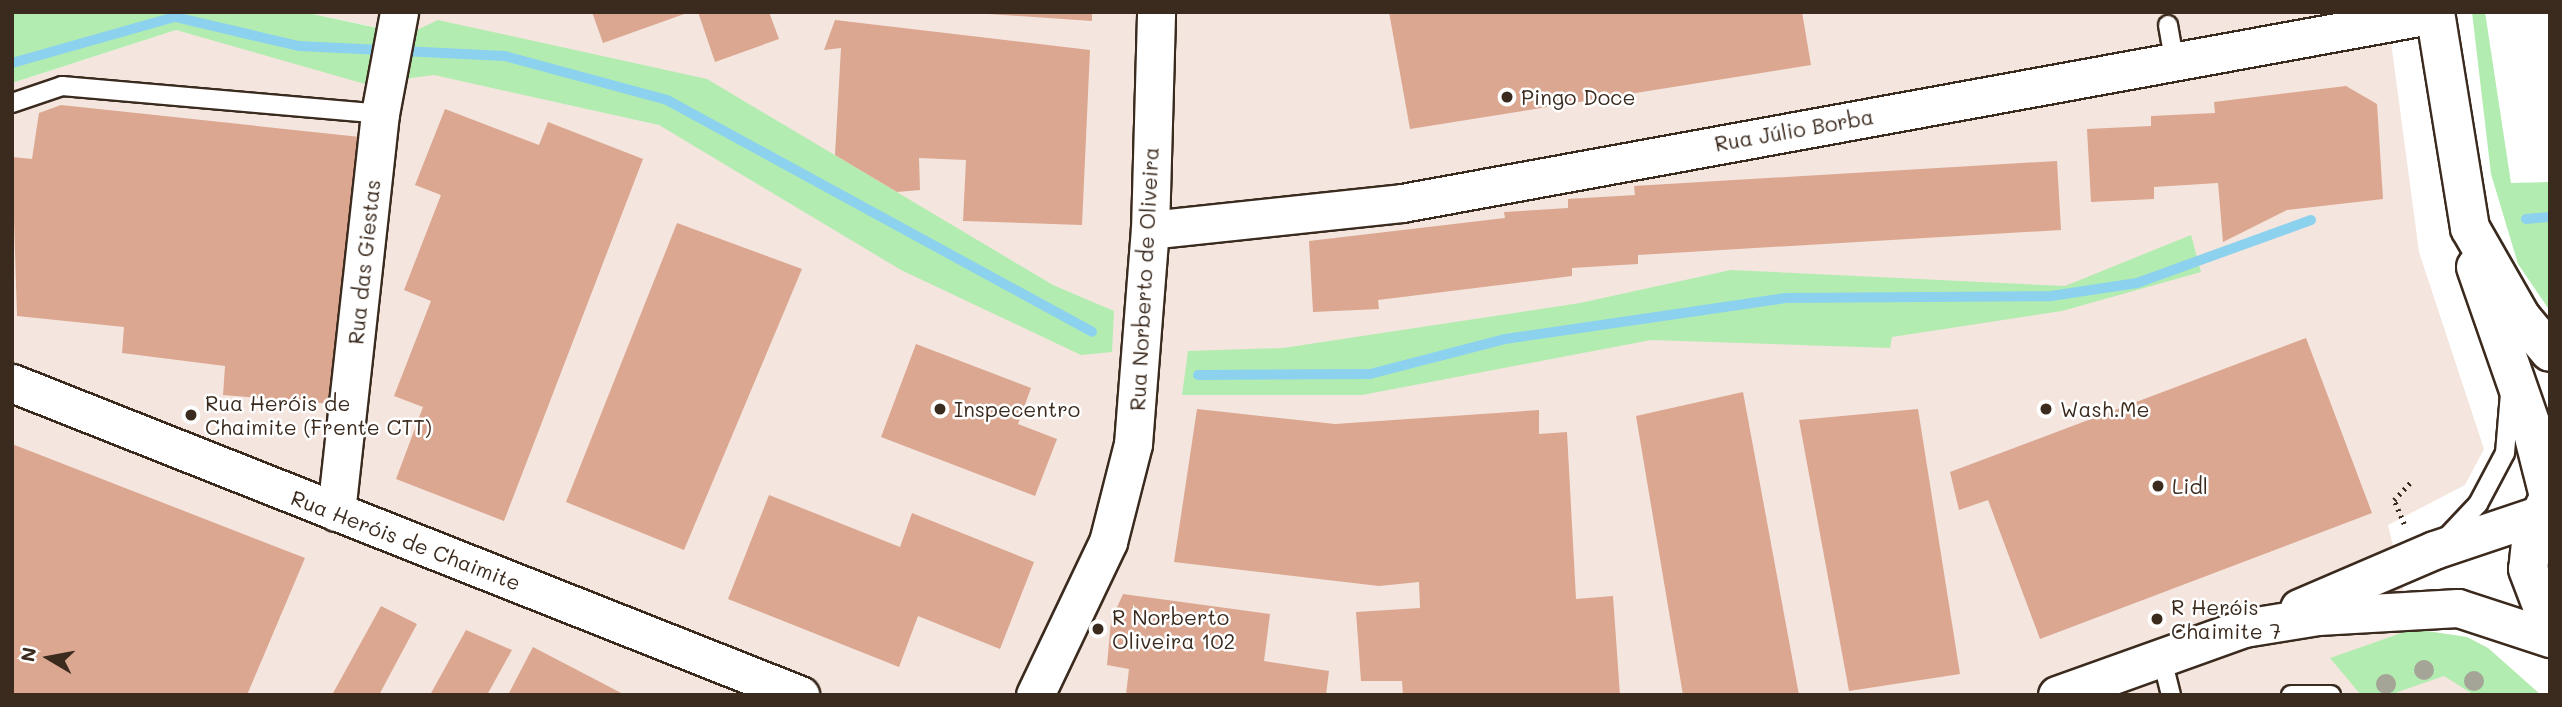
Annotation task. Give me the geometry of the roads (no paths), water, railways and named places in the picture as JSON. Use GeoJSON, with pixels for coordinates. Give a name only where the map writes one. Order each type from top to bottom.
{"type":"FeatureCollection","features":[{"type":"Feature","properties":{"kind":"main road"},"geometry":{"type":"LineString","coordinates":[[2435,13],[2484,303],[2511,379],[2531,425],[2546,502],[2528,569],[2550,627]]}},
{"type":"Feature","properties":{"kind":"main road"},"geometry":{"type":"LineString","coordinates":[[2470,228],[2521,317],[2550,352]]}},
{"type":"Feature","properties":{"kind":"street","name":"Rua Norberto de Oliveira"},"geometry":{"type":"LineString","coordinates":[[1035,695],[1108,542],[1127,468],[1143,374],[1156,12]]}},
{"type":"Feature","properties":{"kind":"street","name":"Rua Júlio Borba"},"geometry":{"type":"LineString","coordinates":[[1150,230],[1402,203],[2171,43],[2435,13]]}},
{"type":"Feature","properties":{"kind":"street","name":"Rua das Giestas"},"geometry":{"type":"LineString","coordinates":[[336,512],[382,101],[397,22]]}},
{"type":"Feature","properties":{"kind":"street","name":"Rua Heróis de Chaimite"},"geometry":{"type":"LineString","coordinates":[[12,383],[800,695]]}},
{"type":"Feature","properties":{"kind":"street"},"geometry":{"type":"LineString","coordinates":[[2263,624],[2420,541],[2546,502]]}},
{"type":"Feature","properties":{"kind":"street"},"geometry":{"type":"LineString","coordinates":[[2057,695],[2161,655],[2263,624],[2425,607],[2486,613],[2550,638]]}},
{"type":"Feature","properties":{"kind":"lane"},"geometry":{"type":"LineString","coordinates":[[12,103],[62,86],[382,101]]}},
{"type":"Feature","properties":{"kind":"lane"},"geometry":{"type":"LineString","coordinates":[[2420,541],[2478,504],[2505,453],[2511,379]]}},
{"type":"Feature","properties":{"kind":"lane"},"geometry":{"type":"LineString","coordinates":[[2161,655],[2171,695]]}},
{"type":"Feature","properties":{"kind":"lane"},"geometry":{"type":"LineString","coordinates":[[2291,695],[2331,695]]}},
{"type":"Feature","properties":{"kind":"waterway"},"geometry":{"type":"LineString","coordinates":[[12,63],[175,17],[299,46],[505,56],[667,100],[1092,332]]}},
{"type":"Feature","properties":{"kind":"waterway"},"geometry":{"type":"LineString","coordinates":[[2526,219],[2550,217]]}},
{"type":"Feature","properties":{"kind":"waterway"},"geometry":{"type":"LineString","coordinates":[[1198,375],[1370,374],[1505,339],[1785,298],[2051,296],[2137,283],[2311,220]]}},
{"type":"Feature","properties":{"kind":"place","name":"Pingo Doce"},"geometry":{"type":"Point","coordinates":[1507,97]}},
{"type":"Feature","properties":{"kind":"place","name":"Inspecentro"},"geometry":{"type":"Point","coordinates":[940,409]}},
{"type":"Feature","properties":{"kind":"place","name":"Wash.Me"},"geometry":{"type":"Point","coordinates":[2046,409]}},
{"type":"Feature","properties":{"kind":"place","name":"Rua Heróis de Chaimite (Frente CTT)"},"geometry":{"type":"Point","coordinates":[191,415]}},
{"type":"Feature","properties":{"kind":"place","name":"Lidl"},"geometry":{"type":"Point","coordinates":[2158,486]}},
{"type":"Feature","properties":{"kind":"place","name":"R Heróis Chaimite 7"},"geometry":{"type":"Point","coordinates":[2157,619]}},
{"type":"Feature","properties":{"kind":"place","name":"R Norberto Oliveira 102"},"geometry":{"type":"Point","coordinates":[1098,629]}}]}
